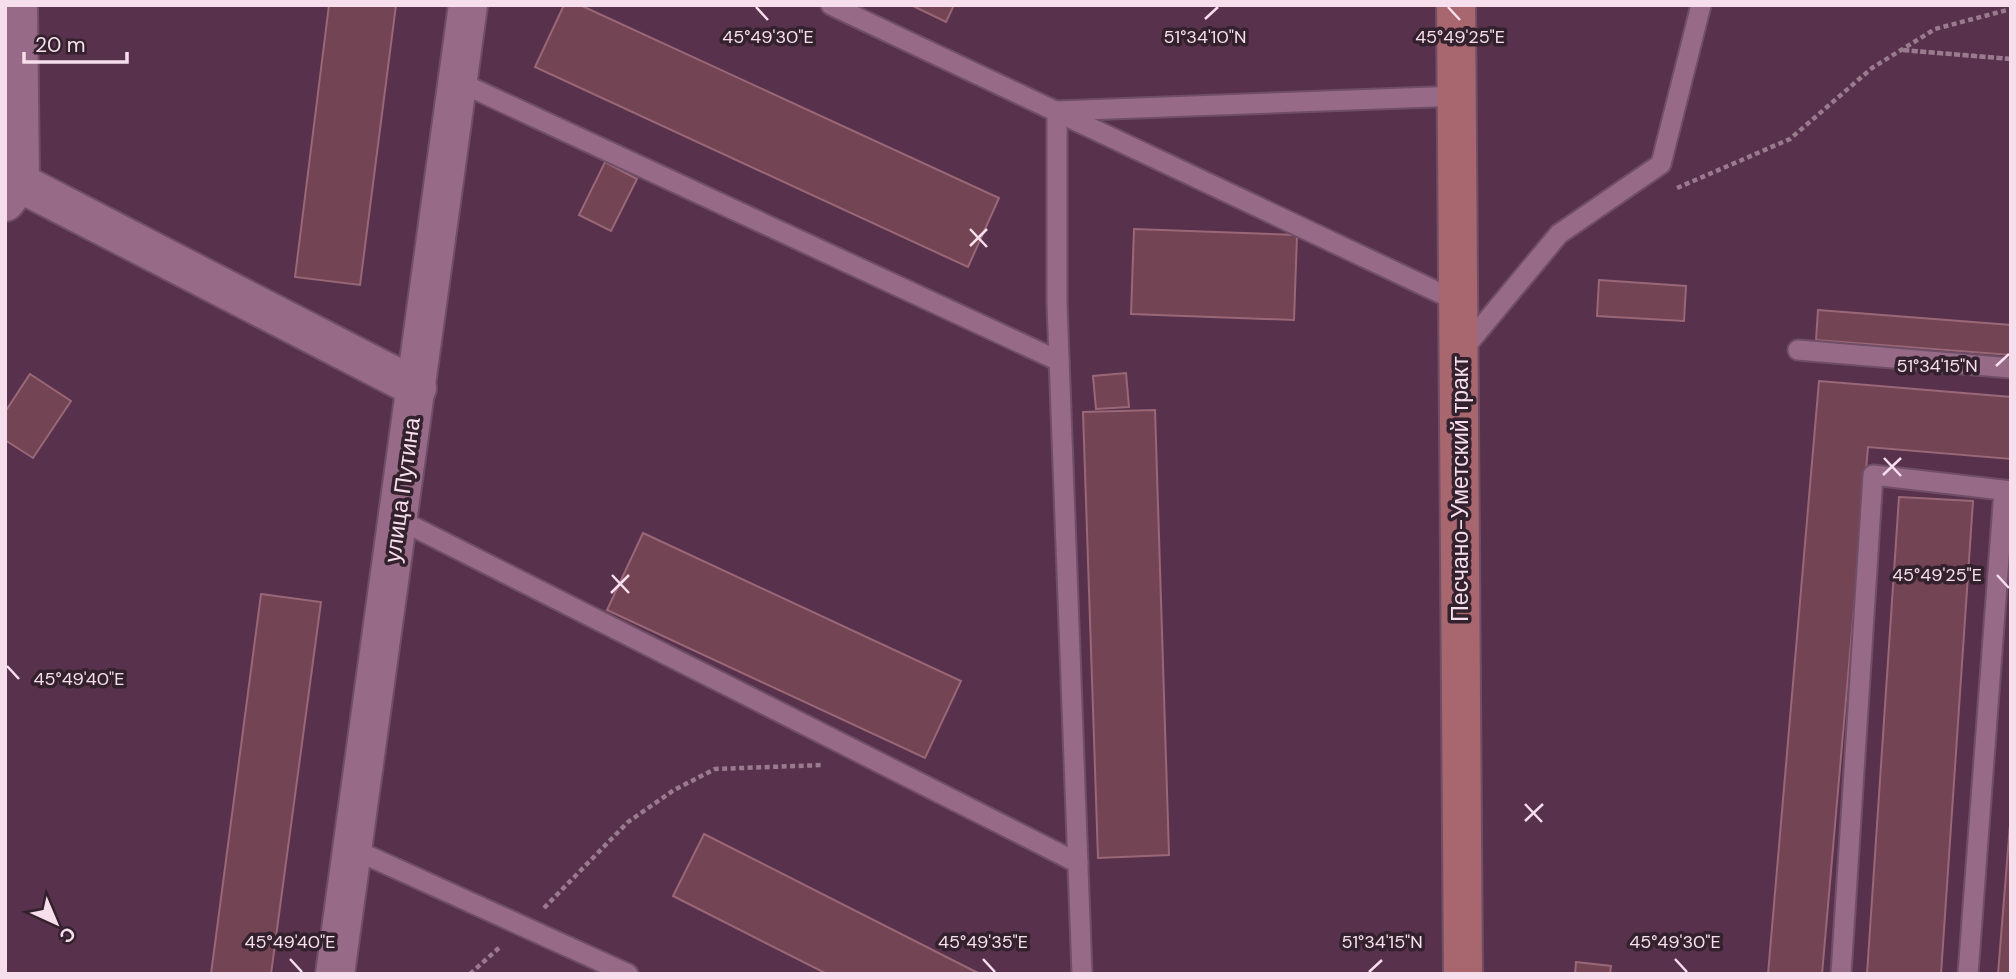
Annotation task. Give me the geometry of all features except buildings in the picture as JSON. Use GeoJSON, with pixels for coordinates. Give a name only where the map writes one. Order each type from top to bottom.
{"type":"FeatureCollection","features":[{"type":"Feature","properties":{"kind":"main road","name":"Песчано-Уметский тракт"},"geometry":{"type":"LineString","coordinates":[[1456,5],[1459,96],[1462,974]]}},
{"type":"Feature","properties":{"kind":"street"},"geometry":{"type":"LineString","coordinates":[[18,5],[13,193],[416,387]]}},
{"type":"Feature","properties":{"kind":"street","name":"улица Путина"},"geometry":{"type":"LineString","coordinates":[[335,974],[468,5]]}},
{"type":"Feature","properties":{"kind":"lane"},"geometry":{"type":"LineString","coordinates":[[831,5],[1459,302]]}},
{"type":"Feature","properties":{"kind":"lane"},"geometry":{"type":"LineString","coordinates":[[1459,355],[1559,234],[1661,164],[1701,5]]}},
{"type":"Feature","properties":{"kind":"lane"},"geometry":{"type":"LineString","coordinates":[[457,81],[1059,361]]}},
{"type":"Feature","properties":{"kind":"lane"},"geometry":{"type":"LineString","coordinates":[[1057,111],[1459,96]]}},
{"type":"Feature","properties":{"kind":"lane"},"geometry":{"type":"LineString","coordinates":[[1057,111],[1059,361],[1082,974]]}},
{"type":"Feature","properties":{"kind":"lane"},"geometry":{"type":"LineString","coordinates":[[1798,350],[2011,368]]}},
{"type":"Feature","properties":{"kind":"lane"},"geometry":{"type":"LineString","coordinates":[[1841,974],[1873,475],[2007,491],[1968,974]]}},
{"type":"Feature","properties":{"kind":"lane"},"geometry":{"type":"LineString","coordinates":[[398,519],[1079,863]]}},
{"type":"Feature","properties":{"kind":"lane"},"geometry":{"type":"LineString","coordinates":[[353,849],[628,974]]}},
{"type":"Feature","properties":{"kind":"path"},"geometry":{"type":"LineString","coordinates":[[1664,193],[1790,139],[1872,68],[1935,29],[2011,9]]}},
{"type":"Feature","properties":{"kind":"path"},"geometry":{"type":"LineString","coordinates":[[1902,50],[2011,59]]}},
{"type":"Feature","properties":{"kind":"path"},"geometry":{"type":"LineString","coordinates":[[470,974],[523,926],[628,822],[674,790],[715,769],[826,765]]}}]}
